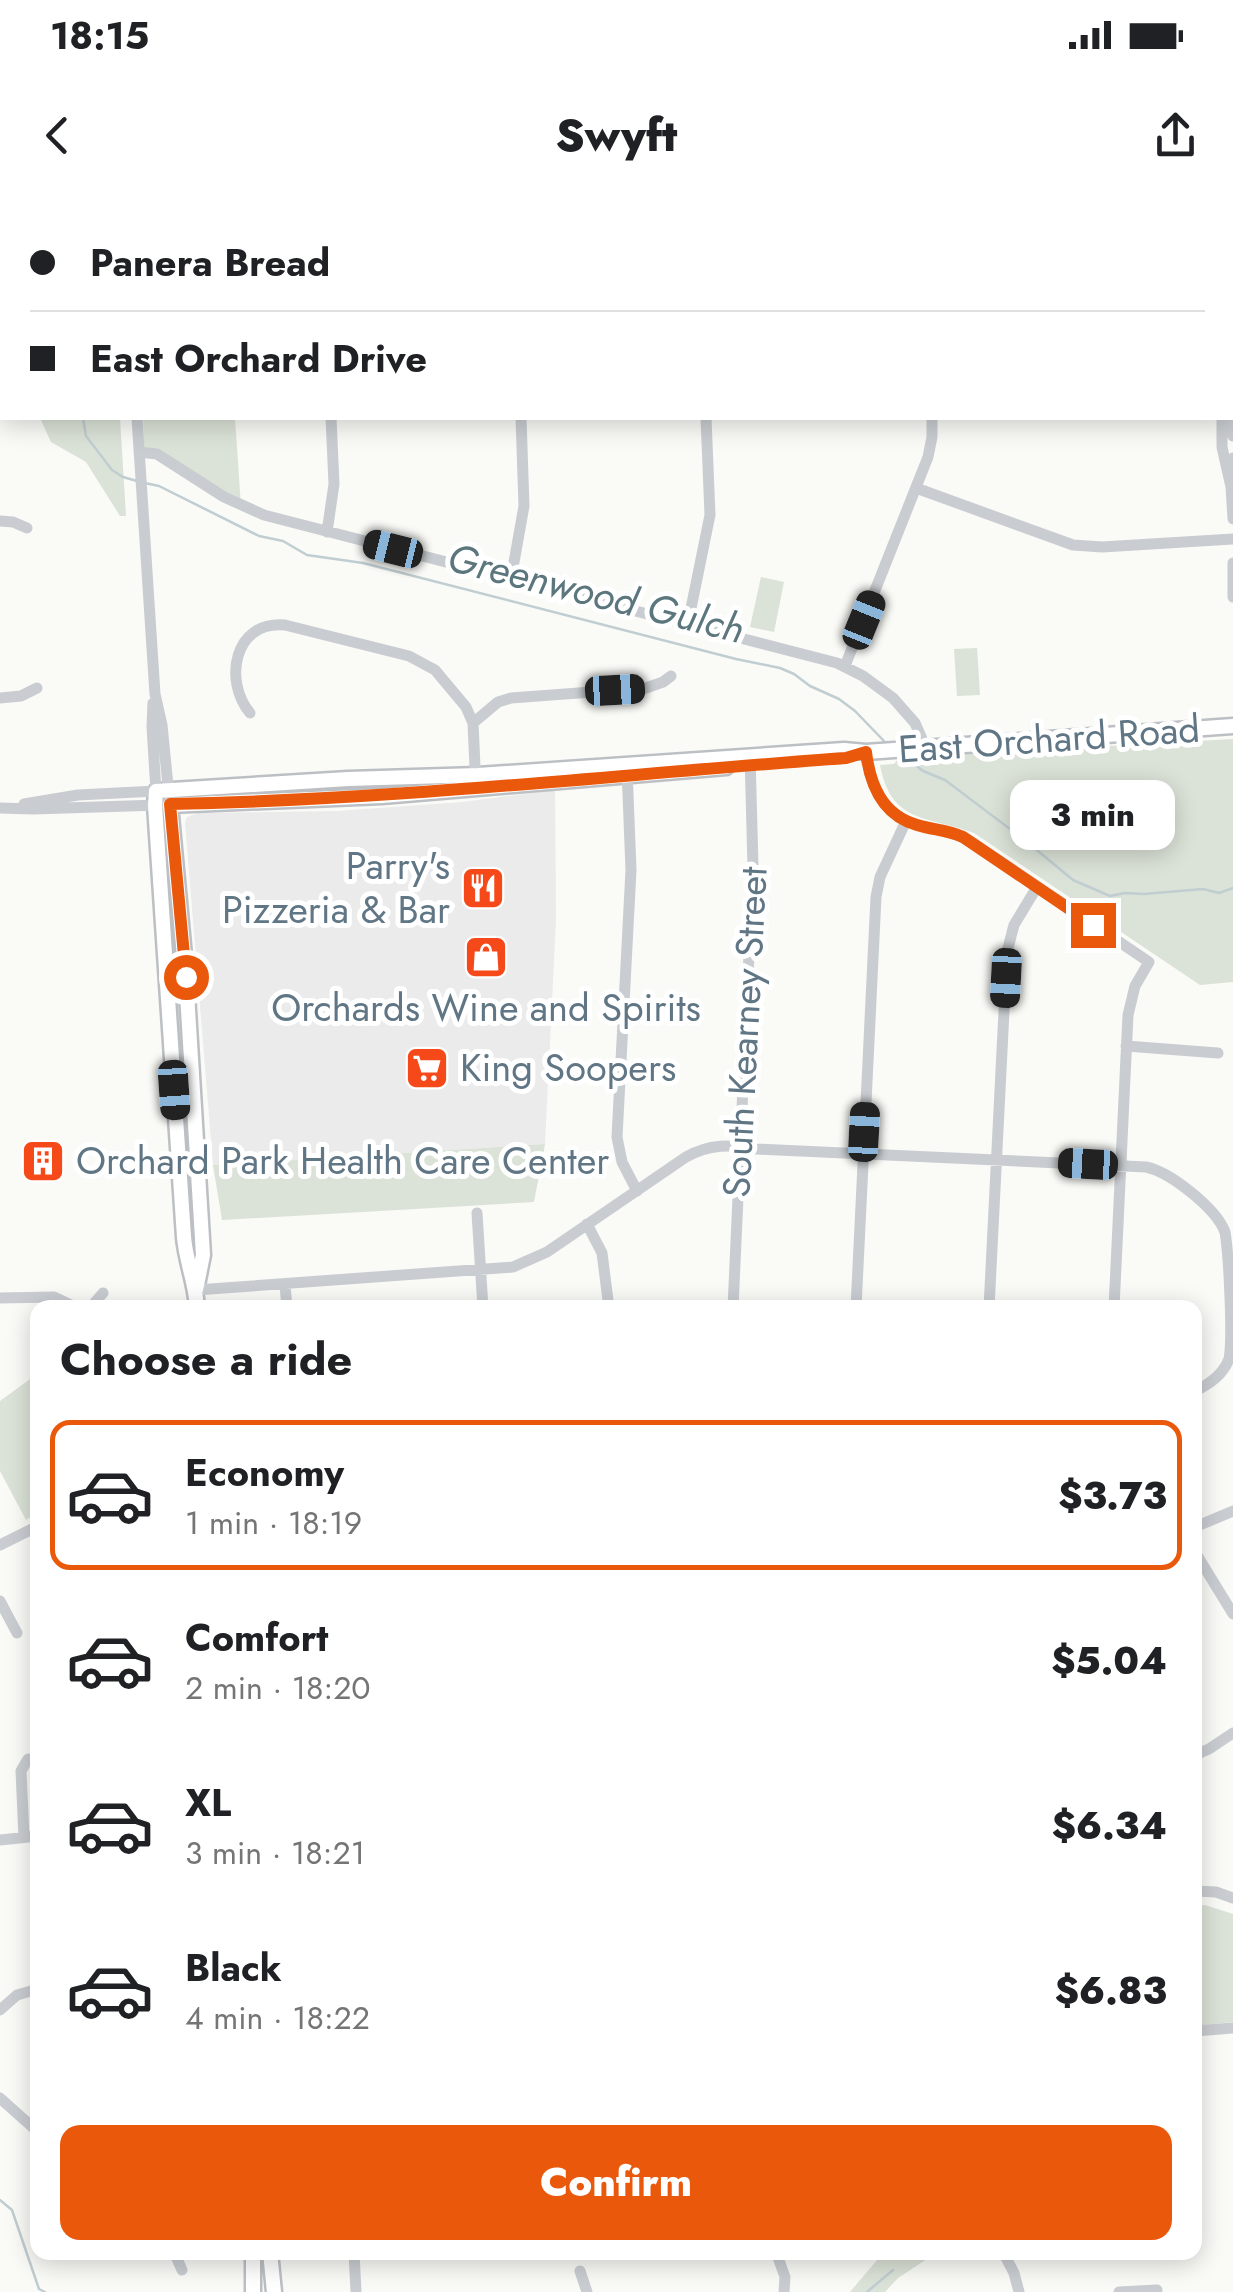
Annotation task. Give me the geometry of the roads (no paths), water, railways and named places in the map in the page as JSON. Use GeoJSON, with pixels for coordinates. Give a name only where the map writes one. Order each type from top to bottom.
{"type":"FeatureCollection","features":[{"type":"Feature","properties":{"kind":"main road","name":"East Orchard Road"},"geometry":{"type":"LineString","coordinates":[[162,798],[348,778],[478,782],[844,750],[866,752],[1233,726]]}},
{"type":"Feature","properties":{"kind":"main road"},"geometry":{"type":"LineString","coordinates":[[162,798],[186,977],[203,1255],[197,1300]]}},
{"type":"Feature","properties":{"kind":"main road"},"geometry":{"type":"LineString","coordinates":[[253,2260],[253,2292]]}},
{"type":"Feature","properties":{"kind":"main road"},"geometry":{"type":"LineString","coordinates":[[271,2260],[274,2292]]}},
{"type":"Feature","properties":{"kind":"street"},"geometry":{"type":"LineString","coordinates":[[136,420],[155,694],[162,725],[162,798]]}},
{"type":"Feature","properties":{"kind":"street"},"geometry":{"type":"LineString","coordinates":[[328,532],[334,484],[331,420]]}},
{"type":"Feature","properties":{"kind":"street"},"geometry":{"type":"LineString","coordinates":[[511,578],[524,506],[522,420]]}},
{"type":"Feature","properties":{"kind":"street"},"geometry":{"type":"LineString","coordinates":[[688,623],[710,515],[706,420]]}},
{"type":"Feature","properties":{"kind":"street"},"geometry":{"type":"LineString","coordinates":[[846,666],[916,488],[932,442],[932,420]]}},
{"type":"Feature","properties":{"kind":"street"},"geometry":{"type":"LineString","coordinates":[[1226,420],[1222,447],[1231,486]]}},
{"type":"Feature","properties":{"kind":"street"},"geometry":{"type":"LineString","coordinates":[[139,458],[156,454],[250,510],[846,666],[903,708],[920,730],[926,748]]}},
{"type":"Feature","properties":{"kind":"street"},"geometry":{"type":"LineString","coordinates":[[1233,458],[1233,519]]}},
{"type":"Feature","properties":{"kind":"street"},"geometry":{"type":"LineString","coordinates":[[916,488],[1073,545],[1233,539]]}},
{"type":"Feature","properties":{"kind":"street"},"geometry":{"type":"LineString","coordinates":[[0,521],[27,528]]}},
{"type":"Feature","properties":{"kind":"street"},"geometry":{"type":"LineString","coordinates":[[1233,563],[1233,597]]}},
{"type":"Feature","properties":{"kind":"street"},"geometry":{"type":"LineString","coordinates":[[250,714],[238,692],[236,664],[240,648],[255,630],[278,624],[416,658],[444,679],[466,707],[473,724],[478,782]]}},
{"type":"Feature","properties":{"kind":"street"},"geometry":{"type":"LineString","coordinates":[[473,724],[498,702],[510,698],[646,688],[671,676]]}},
{"type":"Feature","properties":{"kind":"street"},"geometry":{"type":"LineString","coordinates":[[0,698],[21,696],[38,688]]}},
{"type":"Feature","properties":{"kind":"street"},"geometry":{"type":"LineString","coordinates":[[866,752],[874,790],[888,809],[906,821],[963,837],[1149,962],[1130,1000],[1114,1300]]}},
{"type":"Feature","properties":{"kind":"street","name":"South Kearney Street"},"geometry":{"type":"LineString","coordinates":[[733,1300],[753,866],[751,760]]}},
{"type":"Feature","properties":{"kind":"street"},"geometry":{"type":"LineString","coordinates":[[627,770],[631,870],[617,1137],[622,1162],[637,1191]]}},
{"type":"Feature","properties":{"kind":"street","name":"East Orchard Road"},"geometry":{"type":"LineString","coordinates":[[1,808],[78,795],[162,798]]}},
{"type":"Feature","properties":{"kind":"street"},"geometry":{"type":"LineString","coordinates":[[856,1300],[877,890],[882,870],[906,821]]}},
{"type":"Feature","properties":{"kind":"street"},"geometry":{"type":"LineString","coordinates":[[989,1300],[1009,943],[1018,916],[1038,888]]}},
{"type":"Feature","properties":{"kind":"street"},"geometry":{"type":"LineString","coordinates":[[1126,1046],[1218,1053]]}},
{"type":"Feature","properties":{"kind":"street"},"geometry":{"type":"LineString","coordinates":[[196,1290],[499,1269],[525,1263],[694,1152],[711,1147],[1146,1167],[1160,1171],[1218,1218],[1226,1240],[1232,1291],[1232,1344],[1229,1359],[1217,1378],[1202,1388]]}},
{"type":"Feature","properties":{"kind":"street"},"geometry":{"type":"LineString","coordinates":[[477,1214],[482,1300]]}},
{"type":"Feature","properties":{"kind":"street"},"geometry":{"type":"LineString","coordinates":[[587,1224],[602,1253],[608,1300]]}},
{"type":"Feature","properties":{"kind":"street"},"geometry":{"type":"LineString","coordinates":[[285,1284],[286,1300]]}},
{"type":"Feature","properties":{"kind":"street"},"geometry":{"type":"LineString","coordinates":[[97,1300],[103,1293]]}},
{"type":"Feature","properties":{"kind":"street"},"geometry":{"type":"LineString","coordinates":[[0,1298],[59,1300]]}},
{"type":"Feature","properties":{"kind":"street"},"geometry":{"type":"LineString","coordinates":[[1202,1523],[1233,1511]]}},
{"type":"Feature","properties":{"kind":"street"},"geometry":{"type":"LineString","coordinates":[[0,1546],[30,1530]]}},
{"type":"Feature","properties":{"kind":"street"},"geometry":{"type":"LineString","coordinates":[[1202,1563],[1233,1614]]}},
{"type":"Feature","properties":{"kind":"street"},"geometry":{"type":"LineString","coordinates":[[0,1601],[17,1633]]}},
{"type":"Feature","properties":{"kind":"street"},"geometry":{"type":"LineString","coordinates":[[1202,1752],[1233,1734]]}},
{"type":"Feature","properties":{"kind":"street"},"geometry":{"type":"LineString","coordinates":[[28,1759],[21,1771],[30,1830]]}},
{"type":"Feature","properties":{"kind":"street"},"geometry":{"type":"LineString","coordinates":[[0,1840],[30,1837]]}},
{"type":"Feature","properties":{"kind":"street"},"geometry":{"type":"LineString","coordinates":[[1202,1891],[1233,1898]]}},
{"type":"Feature","properties":{"kind":"street"},"geometry":{"type":"LineString","coordinates":[[0,2010],[17,1995],[30,1991]]}},
{"type":"Feature","properties":{"kind":"street"},"geometry":{"type":"LineString","coordinates":[[1202,2030],[1233,2028]]}},
{"type":"Feature","properties":{"kind":"street"},"geometry":{"type":"LineString","coordinates":[[0,2098],[30,2125]]}},
{"type":"Feature","properties":{"kind":"street"},"geometry":{"type":"LineString","coordinates":[[176,2260],[182,2270]]}},
{"type":"Feature","properties":{"kind":"street"},"geometry":{"type":"LineString","coordinates":[[354,2260],[356,2292]]}},
{"type":"Feature","properties":{"kind":"street"},"geometry":{"type":"LineString","coordinates":[[779,2260],[785,2277],[784,2292]]}},
{"type":"Feature","properties":{"kind":"street"},"geometry":{"type":"LineString","coordinates":[[1007,2260],[1019,2292]]}},
{"type":"Feature","properties":{"kind":"street"},"geometry":{"type":"LineString","coordinates":[[580,2271],[587,2292]]}},
{"type":"Feature","properties":{"kind":"street"},"geometry":{"type":"LineString","coordinates":[[1119,2292],[1157,2290]]}},
{"type":"Feature","properties":{"kind":"waterway","name":"Greenwood Gulch"},"geometry":{"type":"LineString","coordinates":[[83,420],[86,436],[112,470],[137,481]]}},
{"type":"Feature","properties":{"kind":"waterway","name":"Greenwood Gulch"},"geometry":{"type":"LineString","coordinates":[[145,483],[159,486],[259,536],[283,541],[307,555],[363,563],[780,668],[839,699],[884,741]]}},
{"type":"Feature","properties":{"kind":"waterway","name":"Greenwood Gulch"},"geometry":{"type":"LineString","coordinates":[[907,758],[923,771],[945,780],[1073,880],[1110,896],[1203,889],[1219,893],[1233,888]]}},
{"type":"Feature","properties":{"kind":"waterway"},"geometry":{"type":"LineString","coordinates":[[0,2200],[12,2210],[39,2289],[45,2292]]}},
{"type":"Feature","properties":{"kind":"waterway"},"geometry":{"type":"LineString","coordinates":[[867,2292],[893,2270]]}},
{"type":"Feature","properties":{"kind":"place","name":"Parry's Pizzeria & Bar"},"geometry":{"type":"Point","coordinates":[483,888]}},
{"type":"Feature","properties":{"kind":"place","name":"Orchards Wine and Spirits"},"geometry":{"type":"Point","coordinates":[486,957]}},
{"type":"Feature","properties":{"kind":"place","name":"King Soopers"},"geometry":{"type":"Point","coordinates":[427,1068]}},
{"type":"Feature","properties":{"kind":"place","name":"Orchard Park Health Care Center"},"geometry":{"type":"Point","coordinates":[43,1161]}}]}
